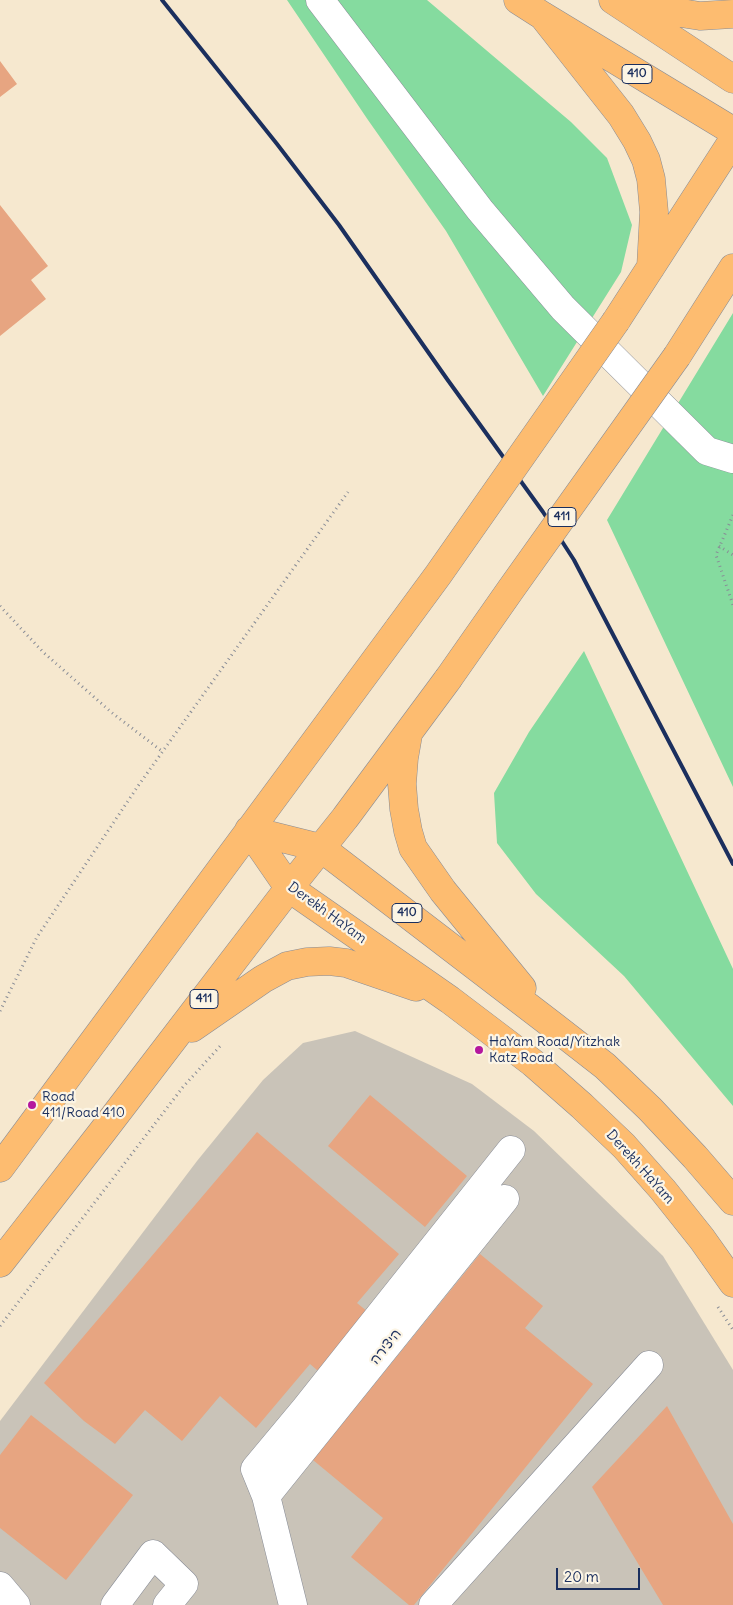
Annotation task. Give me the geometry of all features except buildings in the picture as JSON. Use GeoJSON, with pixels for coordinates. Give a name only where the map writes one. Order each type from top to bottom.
{"type":"FeatureCollection","features":[{"type":"Feature","properties":{"kind":"main road","name":"410"},"geometry":{"type":"LineString","coordinates":[[518,0],[733,131]]}},
{"type":"Feature","properties":{"kind":"main road"},"geometry":{"type":"LineString","coordinates":[[614,0],[733,79]]}},
{"type":"Feature","properties":{"kind":"main road"},"geometry":{"type":"LineString","coordinates":[[640,0],[668,11],[700,16],[733,14]]}},
{"type":"Feature","properties":{"kind":"main road"},"geometry":{"type":"LineString","coordinates":[[542,16],[621,115],[646,160],[651,179],[654,212],[651,267]]}},
{"type":"Feature","properties":{"kind":"main road"},"geometry":{"type":"LineString","coordinates":[[0,1168],[438,575],[616,321],[733,140]]}},
{"type":"Feature","properties":{"kind":"main road","name":"411"},"geometry":{"type":"LineString","coordinates":[[0,1263],[172,1042],[448,680],[511,588],[677,356],[733,268]]}},
{"type":"Feature","properties":{"kind":"main road"},"geometry":{"type":"LineString","coordinates":[[408,734],[402,784],[405,816],[413,848],[443,891],[551,1024]]}},
{"type":"Feature","properties":{"kind":"main road","name":"410"},"geometry":{"type":"LineString","coordinates":[[249,830],[321,848],[551,1024],[604,1066],[650,1109],[695,1156],[733,1201]]}},
{"type":"Feature","properties":{"kind":"main road","name":"Derekh HaYam"},"geometry":{"type":"LineString","coordinates":[[249,830],[289,888],[450,1000],[533,1063],[624,1146],[702,1239],[733,1282]]}},
{"type":"Feature","properties":{"kind":"main road"},"geometry":{"type":"LineString","coordinates":[[172,1042],[263,979],[287,966],[308,962],[329,961],[346,963],[450,1000]]}},
{"type":"Feature","properties":{"kind":"street"},"geometry":{"type":"LineString","coordinates":[[320,0],[480,210],[563,308],[707,450],[733,459]]}},
{"type":"Feature","properties":{"kind":"street"},"geometry":{"type":"LineString","coordinates":[[293,1605],[266,1496],[256,1469],[511,1150]]}},
{"type":"Feature","properties":{"kind":"street","name":"היצירה"},"geometry":{"type":"LineString","coordinates":[[266,1496],[505,1199]]}},
{"type":"Feature","properties":{"kind":"street"},"geometry":{"type":"LineString","coordinates":[[433,1605],[650,1365]]}},
{"type":"Feature","properties":{"kind":"street"},"geometry":{"type":"LineString","coordinates":[[115,1605],[152,1554],[184,1584],[167,1605]]}},
{"type":"Feature","properties":{"kind":"street"},"geometry":{"type":"LineString","coordinates":[[0,1586],[16,1605]]}},
{"type":"Feature","properties":{"kind":"path"},"geometry":{"type":"LineString","coordinates":[[0,1011],[37,937],[162,752],[348,492]]}},
{"type":"Feature","properties":{"kind":"path"},"geometry":{"type":"LineString","coordinates":[[733,515],[716,555],[733,605]]}},
{"type":"Feature","properties":{"kind":"path"},"geometry":{"type":"LineString","coordinates":[[719,546],[733,556]]}},
{"type":"Feature","properties":{"kind":"path"},"geometry":{"type":"LineString","coordinates":[[0,606],[43,652],[111,712],[162,752]]}},
{"type":"Feature","properties":{"kind":"path"},"geometry":{"type":"LineString","coordinates":[[0,1326],[183,1087],[226,1040]]}},
{"type":"Feature","properties":{"kind":"path"},"geometry":{"type":"LineString","coordinates":[[717,1306],[733,1330]]}},
{"type":"Feature","properties":{"kind":"shaded area"},"geometry":{"type":"Polygon","coordinates":[[[355,1031],[472,1084],[534,1131],[663,1256],[733,1370],[733,1605],[0,1605],[0,1421],[197,1161],[263,1080],[303,1043],[355,1031]]]}},
{"type":"Feature","properties":{"kind":"green space"},"geometry":{"type":"Polygon","coordinates":[[[287,0],[427,0],[571,122],[607,158],[632,225],[621,272],[543,396],[446,231],[287,0]]]}},
{"type":"Feature","properties":{"kind":"green space"},"geometry":{"type":"Polygon","coordinates":[[[733,313],[733,787],[607,520],[733,313]]]}},
{"type":"Feature","properties":{"kind":"green space"},"geometry":{"type":"Polygon","coordinates":[[[584,651],[733,969],[733,1106],[624,976],[536,894],[497,843],[494,793],[529,732],[584,651]]]}},
{"type":"Feature","properties":{"kind":"railway"},"geometry":{"type":"LineString","coordinates":[[162,0],[339,225],[543,512],[574,560],[733,864]]}},
{"type":"Feature","properties":{"kind":"place","name":"HaYam Road/Yitzhak Katz Road"},"geometry":{"type":"Point","coordinates":[479,1050]}},
{"type":"Feature","properties":{"kind":"place","name":"Road 411/Road 410"},"geometry":{"type":"Point","coordinates":[32,1105]}}]}
